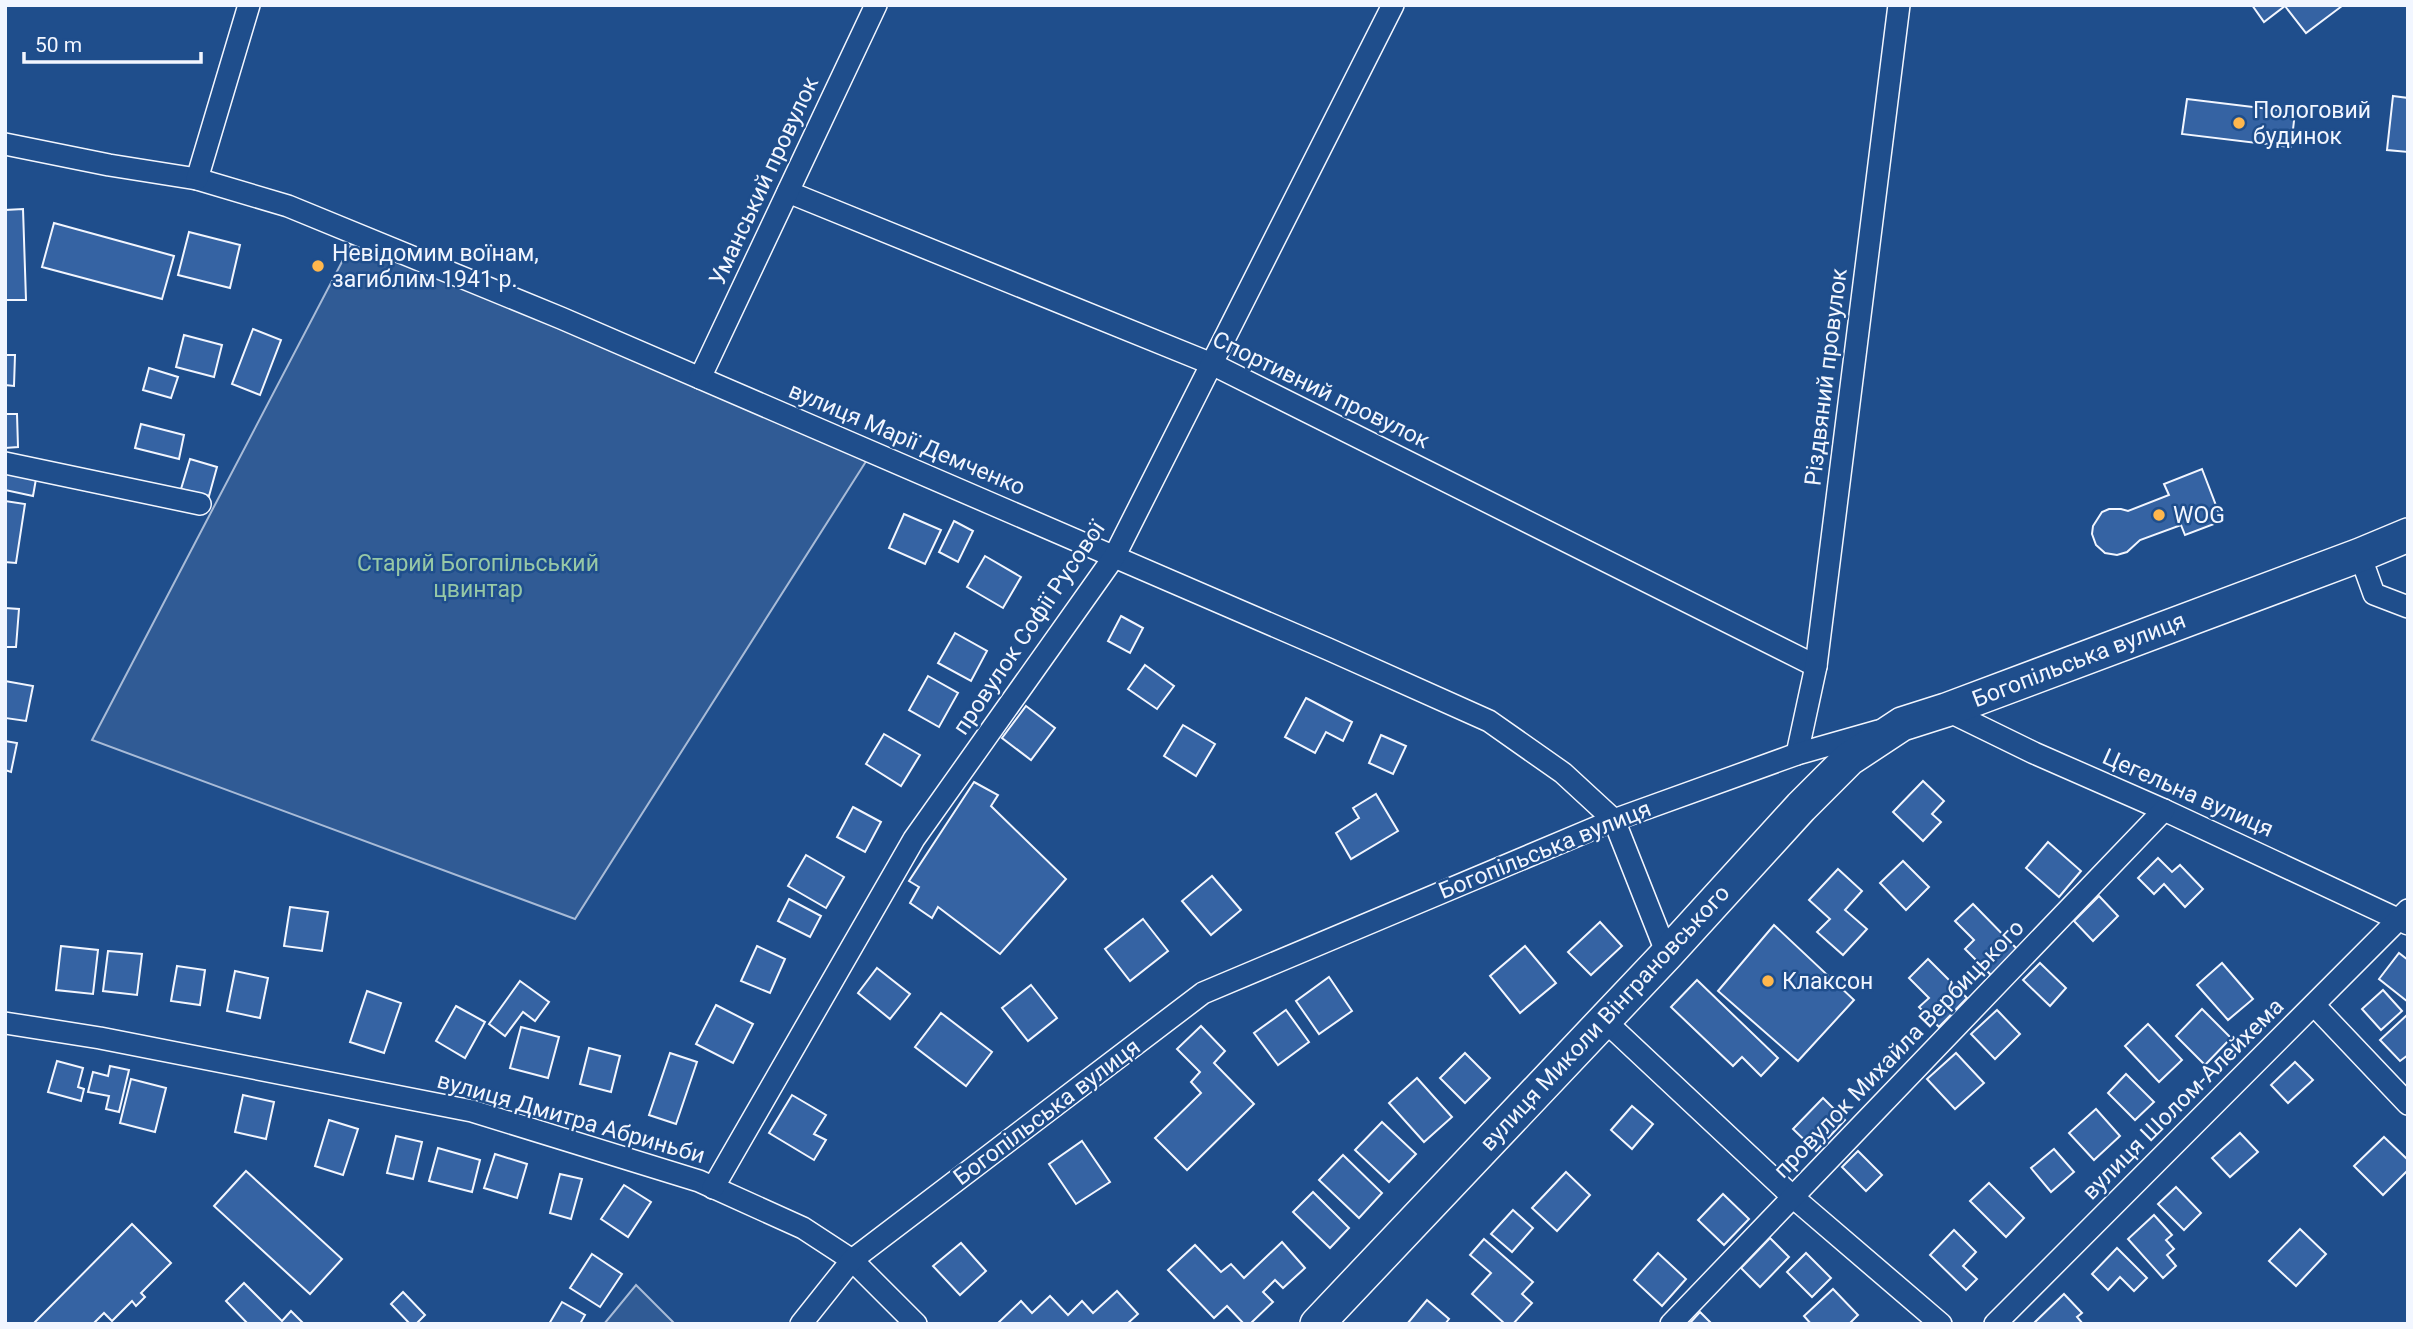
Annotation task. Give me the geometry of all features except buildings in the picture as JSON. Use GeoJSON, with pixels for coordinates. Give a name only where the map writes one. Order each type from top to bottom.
{"type":"FeatureCollection","features":[{"type":"Feature","properties":{"kind":"main road","name":"Богопільська вулиця"},"geometry":{"type":"LineString","coordinates":[[1902,724],[2390,546]]}},
{"type":"Feature","properties":{"kind":"main road","name":"вулиця Миколи Вінграновського"},"geometry":{"type":"LineString","coordinates":[[1317,1324],[1667,954],[1801,807],[1849,759],[1902,724]]}},
{"type":"Feature","properties":{"kind":"street"},"geometry":{"type":"LineString","coordinates":[[197,179],[249,5]]}},
{"type":"Feature","properties":{"kind":"street","name":"Уманський провулок"},"geometry":{"type":"LineString","coordinates":[[700,378],[876,5]]}},
{"type":"Feature","properties":{"kind":"street","name":"провулок Софії Русової"},"geometry":{"type":"LineString","coordinates":[[713,1188],[914,839],[1114,557],[1393,5]]}},
{"type":"Feature","properties":{"kind":"street","name":"Різдвяний провулок"},"geometry":{"type":"LineString","coordinates":[[1797,754],[1816,666],[1899,5]]}},
{"type":"Feature","properties":{"kind":"street","name":"вулиця Марії Демченко"},"geometry":{"type":"LineString","coordinates":[[5,145],[197,179],[288,206],[700,378],[1489,721],[1563,773],[1615,820],[1667,954]]}},
{"type":"Feature","properties":{"kind":"street","name":"Спортивний провулок"},"geometry":{"type":"LineString","coordinates":[[788,192],[1212,364],[1816,666]]}},
{"type":"Feature","properties":{"kind":"street"},"geometry":{"type":"LineString","coordinates":[[5,463],[200,504]]}},
{"type":"Feature","properties":{"kind":"street"},"geometry":{"type":"LineString","coordinates":[[2390,546],[2374,594],[2408,607]]}},
{"type":"Feature","properties":{"kind":"street","name":"Цегельна вулиця"},"geometry":{"type":"LineString","coordinates":[[1946,710],[2034,753],[2405,918]]}},
{"type":"Feature","properties":{"kind":"street","name":"Богопільська вулиця"},"geometry":{"type":"LineString","coordinates":[[801,1324],[852,1260],[1203,993],[1615,820],[1797,754],[1902,724]]}},
{"type":"Feature","properties":{"kind":"street","name":"провулок Михайла Вербицького"},"geometry":{"type":"LineString","coordinates":[[1671,1324],[2164,810]]}},
{"type":"Feature","properties":{"kind":"street","name":"вулиця Шолом-Алейхема"},"geometry":{"type":"LineString","coordinates":[[1995,1324],[2314,1005],[2405,918]]}},
{"type":"Feature","properties":{"kind":"street"},"geometry":{"type":"LineString","coordinates":[[2314,1005],[2408,1104]]}},
{"type":"Feature","properties":{"kind":"street"},"geometry":{"type":"LineString","coordinates":[[1604,1020],[1794,1198],[1941,1324]]}},
{"type":"Feature","properties":{"kind":"street","name":"вулиця Дмитра Абриньби"},"geometry":{"type":"LineString","coordinates":[[5,1023],[100,1038],[472,1111],[713,1188],[803,1228],[852,1260],[916,1324]]}},
{"type":"Feature","properties":{"kind":"green space","name":"Старий Богопільський цвинтар"},"geometry":{"type":"Polygon","coordinates":[[[356,235],[872,452],[575,919],[92,740],[356,235]]]}},
{"type":"Feature","properties":{"kind":"green space"},"geometry":{"type":"Polygon","coordinates":[[[636,1285],[675,1324],[604,1324],[636,1285]]]}},
{"type":"Feature","properties":{"kind":"place","name":"Пологовий будинок"},"geometry":{"type":"Point","coordinates":[2239,123]}},
{"type":"Feature","properties":{"kind":"place","name":"Невідомим воїнам, загиблим 1941 р."},"geometry":{"type":"Point","coordinates":[318,266]}},
{"type":"Feature","properties":{"kind":"place","name":"WOG"},"geometry":{"type":"Point","coordinates":[2159,515]}},
{"type":"Feature","properties":{"kind":"place","name":"Клаксон"},"geometry":{"type":"Point","coordinates":[1768,981]}}]}
